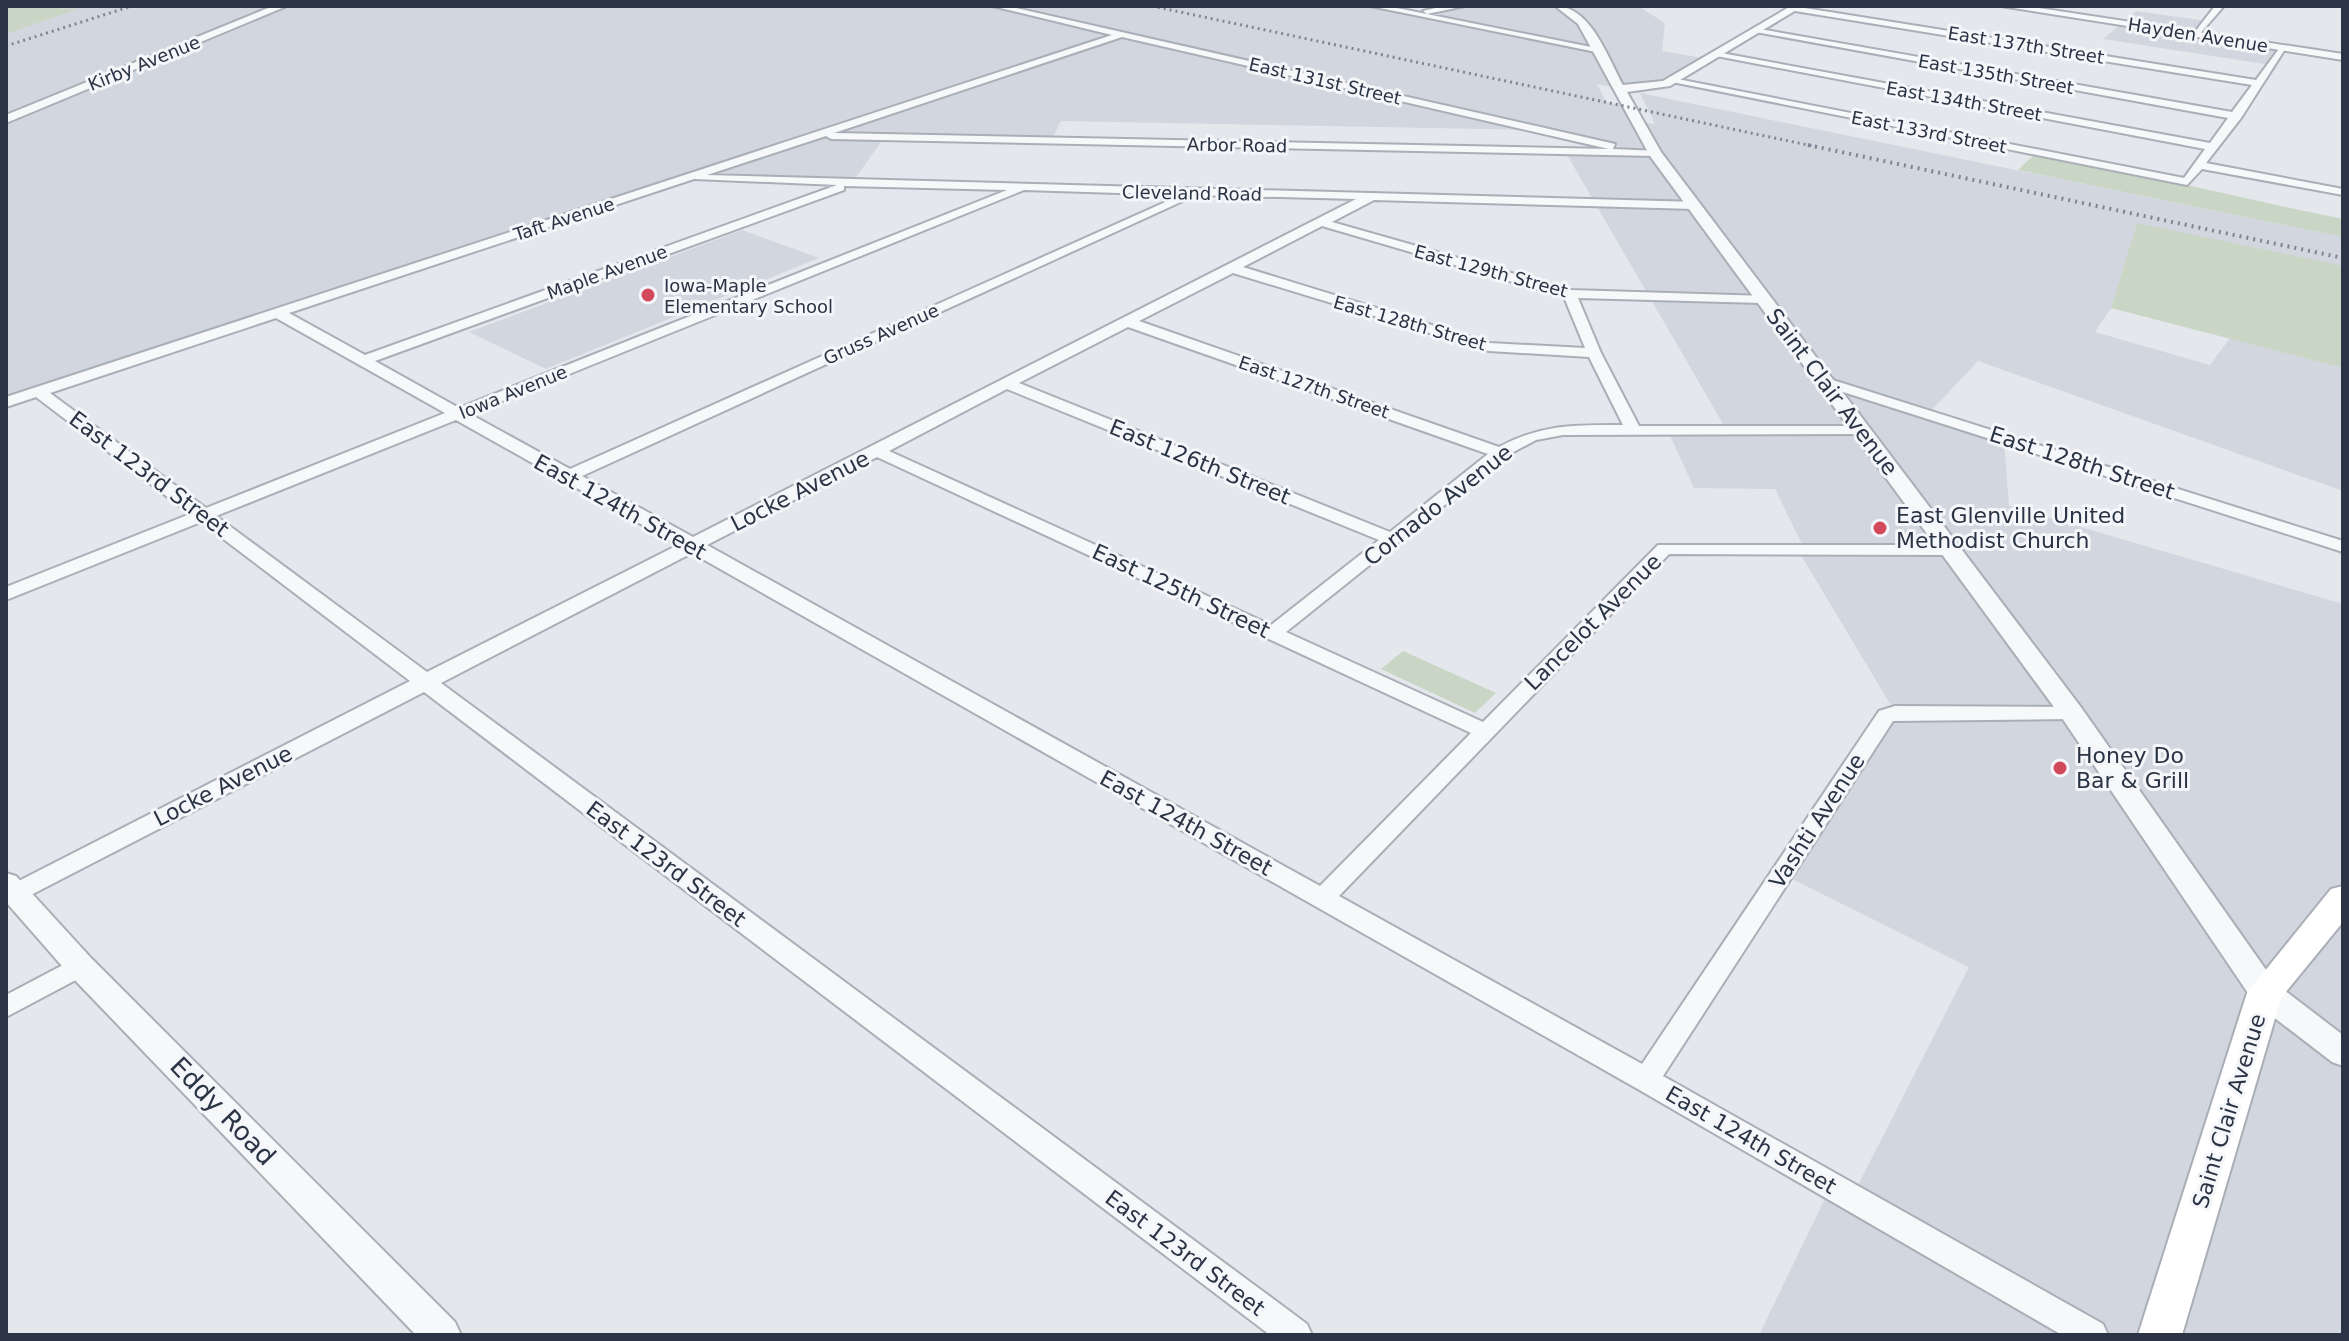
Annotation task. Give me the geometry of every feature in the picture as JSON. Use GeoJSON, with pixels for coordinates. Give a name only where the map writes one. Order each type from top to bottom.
{"type":"FeatureCollection","features":[{"type":"Feature","properties":{"kind":"main road"},"geometry":{"type":"LineString","coordinates":[[2265,993],[2343,898]]}},
{"type":"Feature","properties":{"kind":"main road","name":"Saint Clair Avenue"},"geometry":{"type":"LineString","coordinates":[[2160,1335],[2265,993]]}},
{"type":"Feature","properties":{"kind":"street","name":"Kirby Avenue"},"geometry":{"type":"LineString","coordinates":[[6,119],[282,6]]}},
{"type":"Feature","properties":{"kind":"street","name":"East 131st Street"},"geometry":{"type":"LineString","coordinates":[[996,6],[1655,153]]}},
{"type":"Feature","properties":{"kind":"street"},"geometry":{"type":"LineString","coordinates":[[1374,6],[1596,49]]}},
{"type":"Feature","properties":{"kind":"street"},"geometry":{"type":"LineString","coordinates":[[1411,13],[1461,6]]}},
{"type":"Feature","properties":{"kind":"street","name":"Saint Clair Avenue"},"geometry":{"type":"LineString","coordinates":[[1560,6],[1582,22],[1655,153],[1820,380],[1863,431],[2071,712],[2265,993]]}},
{"type":"Feature","properties":{"kind":"street","name":"Hayden Avenue"},"geometry":{"type":"LineString","coordinates":[[2006,6],[2343,57]]}},
{"type":"Feature","properties":{"kind":"street"},"geometry":{"type":"LineString","coordinates":[[2194,35],[2220,6]]}},
{"type":"Feature","properties":{"kind":"street"},"geometry":{"type":"LineString","coordinates":[[1621,89],[1660,87],[1796,7]]}},
{"type":"Feature","properties":{"kind":"street","name":"East 137th Street"},"geometry":{"type":"LineString","coordinates":[[1796,7],[2258,83]]}},
{"type":"Feature","properties":{"kind":"street","name":"East 135th Street"},"geometry":{"type":"LineString","coordinates":[[1754,31],[2237,116]]}},
{"type":"Feature","properties":{"kind":"street","name":"Taft Avenue"},"geometry":{"type":"LineString","coordinates":[[6,402],[1121,35]]}},
{"type":"Feature","properties":{"kind":"street"},"geometry":{"type":"LineString","coordinates":[[2284,48],[2200,165],[2343,192]]}},
{"type":"Feature","properties":{"kind":"street","name":"East 134th Street"},"geometry":{"type":"LineString","coordinates":[[1716,55],[2213,147]]}},
{"type":"Feature","properties":{"kind":"street","name":"East 133rd Street"},"geometry":{"type":"LineString","coordinates":[[1672,81],[2187,182],[2200,165]]}},
{"type":"Feature","properties":{"kind":"street","name":"Arbor Road"},"geometry":{"type":"LineString","coordinates":[[819,135],[1655,153]]}},
{"type":"Feature","properties":{"kind":"street","name":"Cleveland Road"},"geometry":{"type":"LineString","coordinates":[[691,177],[1019,189],[1694,205]]}},
{"type":"Feature","properties":{"kind":"street","name":"Maple Avenue"},"geometry":{"type":"LineString","coordinates":[[363,361],[851,184]]}},
{"type":"Feature","properties":{"kind":"street","name":"Iowa Avenue"},"geometry":{"type":"LineString","coordinates":[[6,594],[1019,189]]}},
{"type":"Feature","properties":{"kind":"street","name":"Gruss Avenue"},"geometry":{"type":"LineString","coordinates":[[567,477],[1196,193]]}},
{"type":"Feature","properties":{"kind":"street","name":"Locke Avenue"},"geometry":{"type":"LineString","coordinates":[[11,888],[692,547],[1370,197]]}},
{"type":"Feature","properties":{"kind":"street","name":"East 129th Street"},"geometry":{"type":"LineString","coordinates":[[1320,222],[1570,294],[1762,299]]}},
{"type":"Feature","properties":{"kind":"street","name":"East 128th Street"},"geometry":{"type":"LineString","coordinates":[[1231,268],[1489,347],[1594,353]]}},
{"type":"Feature","properties":{"kind":"street"},"geometry":{"type":"LineString","coordinates":[[1570,294],[1594,353],[1633,429]]}},
{"type":"Feature","properties":{"kind":"street","name":"East 124th Street"},"geometry":{"type":"LineString","coordinates":[[278,313],[1646,1080],[2092,1335]]}},
{"type":"Feature","properties":{"kind":"street","name":"East 127th Street"},"geometry":{"type":"LineString","coordinates":[[1128,322],[1500,453]]}},
{"type":"Feature","properties":{"kind":"street","name":"East 128th Street"},"geometry":{"type":"LineString","coordinates":[[1820,380],[2343,547]]}},
{"type":"Feature","properties":{"kind":"street","name":"East 126th Street"},"geometry":{"type":"LineString","coordinates":[[1007,384],[1392,539]]}},
{"type":"Feature","properties":{"kind":"street","name":"East 123rd Street"},"geometry":{"type":"LineString","coordinates":[[39,392],[1296,1335]]}},
{"type":"Feature","properties":{"kind":"street","name":"Cornado Avenue"},"geometry":{"type":"LineString","coordinates":[[1273,633],[1500,453],[1531,436],[1563,430],[1863,431]]}},
{"type":"Feature","properties":{"kind":"street","name":"East 125th Street"},"geometry":{"type":"LineString","coordinates":[[877,451],[1484,731]]}},
{"type":"Feature","properties":{"kind":"street","name":"Lancelot Avenue"},"geometry":{"type":"LineString","coordinates":[[1322,899],[1664,549],[1950,550]]}},
{"type":"Feature","properties":{"kind":"street","name":"Vashti Avenue"},"geometry":{"type":"LineString","coordinates":[[1646,1080],[1886,716],[1895,713],[2071,712]]}},
{"type":"Feature","properties":{"kind":"street","name":"Eddy Road"},"geometry":{"type":"LineString","coordinates":[[11,888],[80,966],[442,1335]]}},
{"type":"Feature","properties":{"kind":"street"},"geometry":{"type":"LineString","coordinates":[[6,1007],[80,966]]}},
{"type":"Feature","properties":{"kind":"street"},"geometry":{"type":"LineString","coordinates":[[2265,993],[2343,1053]]}},
{"type":"Feature","properties":{"kind":"shaded area"},"geometry":{"type":"Polygon","coordinates":[[[6,6],[1374,6],[1411,13],[1461,6],[1638,6],[1665,23],[1662,51],[1708,59],[1672,81],[1621,89],[1597,84],[1606,102],[1631,107],[1638,122],[1655,124],[1640,93],[2343,237],[2343,267],[2137,224],[2111,308],[2095,332],[2210,365],[2230,338],[2343,368],[2343,491],[1978,361],[1928,414],[2004,439],[2009,506],[2343,604],[2343,1335],[1759,1335],[1831,1186],[1852,1197],[1969,967],[1782,874],[1895,712],[1798,550],[1805,550],[1775,489],[1694,488],[1667,429],[1726,429],[1566,153],[1649,153],[1540,130],[1061,121],[1051,141],[884,138],[851,184],[691,177],[6,402],[6,34],[75,9],[6,6]]]}},
{"type":"Feature","properties":{"kind":"shaded area"},"geometry":{"type":"Polygon","coordinates":[[[2136,11],[2207,21],[2194,34],[2284,48],[2271,65],[2103,39],[2136,11]]]}},
{"type":"Feature","properties":{"kind":"shaded area","name":"Iowa-Maple Elementary School"},"geometry":{"type":"Polygon","coordinates":[[[742,230],[819,258],[546,369],[469,332],[742,230]]]}},
{"type":"Feature","properties":{"kind":"green space"},"geometry":{"type":"Polygon","coordinates":[[[6,6],[78,9],[6,34],[6,6]]]}},
{"type":"Feature","properties":{"kind":"green space"},"geometry":{"type":"Polygon","coordinates":[[[2036,153],[2343,219],[2343,237],[2018,170],[2036,153]]]}},
{"type":"Feature","properties":{"kind":"green space"},"geometry":{"type":"Polygon","coordinates":[[[2137,223],[2343,266],[2343,368],[2111,308],[2137,223]]]}},
{"type":"Feature","properties":{"kind":"green space"},"geometry":{"type":"Polygon","coordinates":[[[1403,651],[1496,693],[1475,713],[1381,669],[1403,651]]]}},
{"type":"Feature","properties":{"kind":"railway"},"geometry":{"type":"LineString","coordinates":[[6,46],[132,6]]}},
{"type":"Feature","properties":{"kind":"railway"},"geometry":{"type":"LineString","coordinates":[[1152,6],[1817,147]]}},
{"type":"Feature","properties":{"kind":"railway"},"geometry":{"type":"LineString","coordinates":[[1808,145],[2343,258]]}},
{"type":"Feature","properties":{"kind":"place","name":"Iowa-Maple Elementary School"},"geometry":{"type":"Point","coordinates":[648,295]}},
{"type":"Feature","properties":{"kind":"place","name":"East Glenville United Methodist Church"},"geometry":{"type":"Point","coordinates":[1880,528]}},
{"type":"Feature","properties":{"kind":"place","name":"Honey Do Bar & Grill"},"geometry":{"type":"Point","coordinates":[2060,768]}}]}
